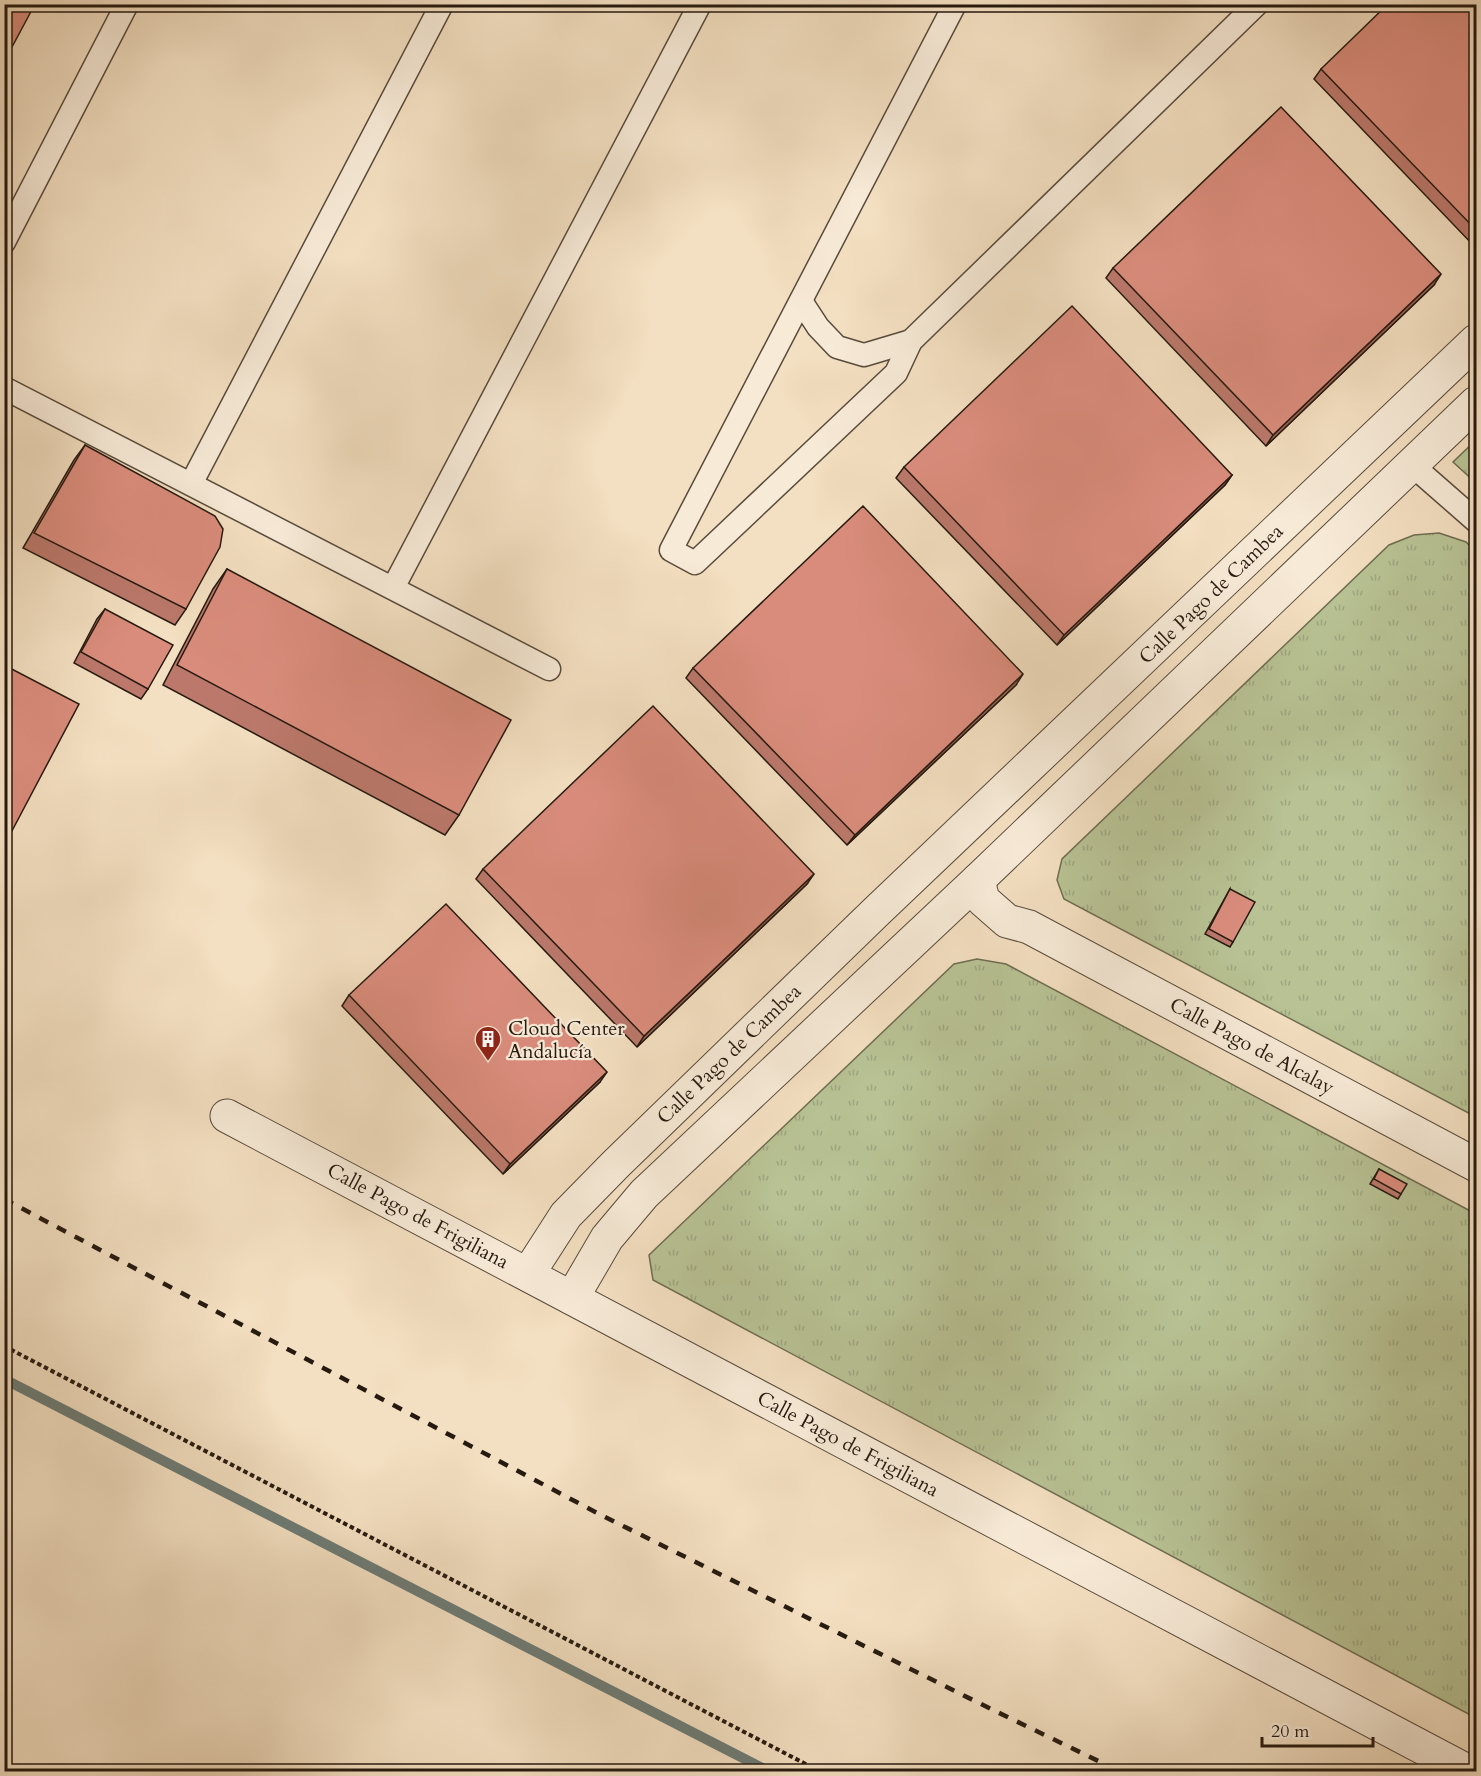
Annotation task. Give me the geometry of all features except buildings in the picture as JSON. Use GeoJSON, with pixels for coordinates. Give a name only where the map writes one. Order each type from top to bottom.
{"type":"FeatureCollection","features":[{"type":"Feature","properties":{"kind":"street","name":"Calle Pago de Cambea"},"geometry":{"type":"LineString","coordinates":[[528,1274],[566,1215],[616,1164],[1476,341]]}},
{"type":"Feature","properties":{"kind":"street"},"geometry":{"type":"LineString","coordinates":[[572,1298],[607,1238],[644,1194],[978,880],[1476,403]]}},
{"type":"Feature","properties":{"kind":"street"},"geometry":{"type":"LineString","coordinates":[[946,848],[978,880]]}},
{"type":"Feature","properties":{"kind":"street","name":"Calle Pago de Alcalay"},"geometry":{"type":"LineString","coordinates":[[978,880],[983,900],[1007,921],[1029,927],[1476,1165]]}},
{"type":"Feature","properties":{"kind":"street","name":"Calle Pago de Frigiliana"},"geometry":{"type":"LineString","coordinates":[[227,1116],[1469,1772]]}},
{"type":"Feature","properties":{"kind":"lane"},"geometry":{"type":"LineString","coordinates":[[4,242],[127,4]]}},
{"type":"Feature","properties":{"kind":"lane"},"geometry":{"type":"LineString","coordinates":[[191,484],[442,4]]}},
{"type":"Feature","properties":{"kind":"lane"},"geometry":{"type":"LineString","coordinates":[[393,588],[700,4]]}},
{"type":"Feature","properties":{"kind":"lane"},"geometry":{"type":"LineString","coordinates":[[955,4],[671,550],[695,563],[896,373],[911,341],[1257,4]]}},
{"type":"Feature","properties":{"kind":"lane"},"geometry":{"type":"LineString","coordinates":[[801,301],[818,327],[837,347],[864,355],[911,341]]}},
{"type":"Feature","properties":{"kind":"lane"},"geometry":{"type":"LineString","coordinates":[[4,388],[549,669]]}},
{"type":"Feature","properties":{"kind":"lane"},"geometry":{"type":"LineString","coordinates":[[1412,465],[1476,521]]}},
{"type":"Feature","properties":{"kind":"path"},"geometry":{"type":"LineString","coordinates":[[4,1346],[821,1772]]}},
{"type":"Feature","properties":{"kind":"green space"},"geometry":{"type":"Polygon","coordinates":[[[1476,440],[1476,483],[1453,462],[1476,440]]]}},
{"type":"Feature","properties":{"kind":"green space"},"geometry":{"type":"Polygon","coordinates":[[[1439,533],[1466,542],[1476,552],[1476,1117],[1064,899],[1057,880],[1062,859],[1389,545],[1414,535],[1439,533]]]}},
{"type":"Feature","properties":{"kind":"green space"},"geometry":{"type":"Polygon","coordinates":[[[977,959],[1006,964],[1476,1214],[1476,1718],[653,1280],[649,1255],[954,964],[977,959]]]}},
{"type":"Feature","properties":{"kind":"waterway"},"geometry":{"type":"LineString","coordinates":[[4,1379],[770,1772]]}},
{"type":"Feature","properties":{"kind":"railway"},"geometry":{"type":"LineString","coordinates":[[4,1199],[601,1515],[1121,1772]]}},
{"type":"Feature","properties":{"kind":"place","name":"Cloud Center Andalucía"},"geometry":{"type":"Point","coordinates":[488,1062]}}]}
